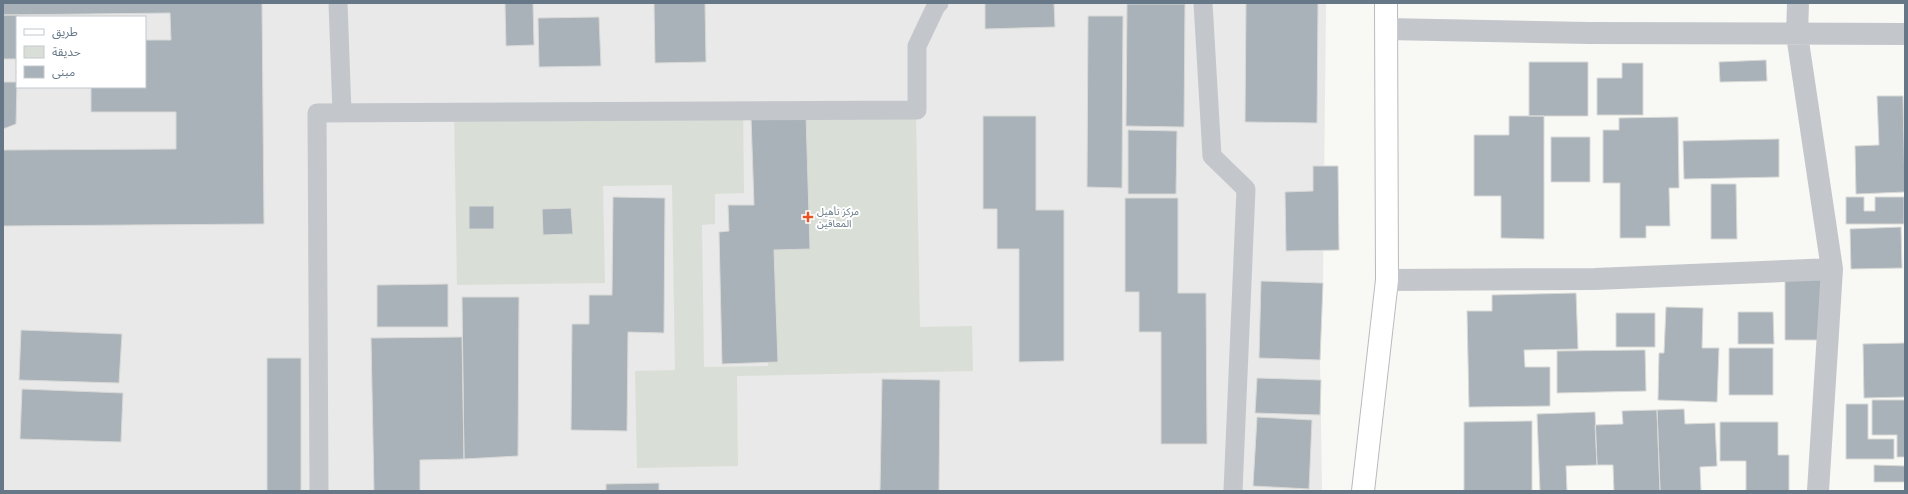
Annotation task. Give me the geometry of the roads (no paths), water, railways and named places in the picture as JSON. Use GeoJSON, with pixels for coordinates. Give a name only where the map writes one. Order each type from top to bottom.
{"type":"FeatureCollection","features":[{"type":"Feature","properties":{"kind":"main road"},"geometry":{"type":"LineString","coordinates":[[1363,491],[1387,280],[1386,3]]}},
{"type":"Feature","properties":{"kind":"street"},"geometry":{"type":"LineString","coordinates":[[1798,3],[1797,34],[1832,269],[1818,491]]}},
{"type":"Feature","properties":{"kind":"street"},"geometry":{"type":"LineString","coordinates":[[1386,29],[1589,33],[1905,34]]}},
{"type":"Feature","properties":{"kind":"street"},"geometry":{"type":"LineString","coordinates":[[1387,280],[1595,278],[1832,269]]}},
{"type":"Feature","properties":{"kind":"lane"},"geometry":{"type":"LineString","coordinates":[[338,3],[342,113]]}},
{"type":"Feature","properties":{"kind":"lane"},"geometry":{"type":"LineString","coordinates":[[319,491],[317,113],[917,110],[917,46],[936,6],[939,3]]}},
{"type":"Feature","properties":{"kind":"lane"},"geometry":{"type":"LineString","coordinates":[[1203,3],[1212,156],[1246,189],[1232,491]]}},
{"type":"Feature","properties":{"kind":"place","name":"مركز تأهيل المعاقين"},"geometry":{"type":"Point","coordinates":[808,217]}}]}
